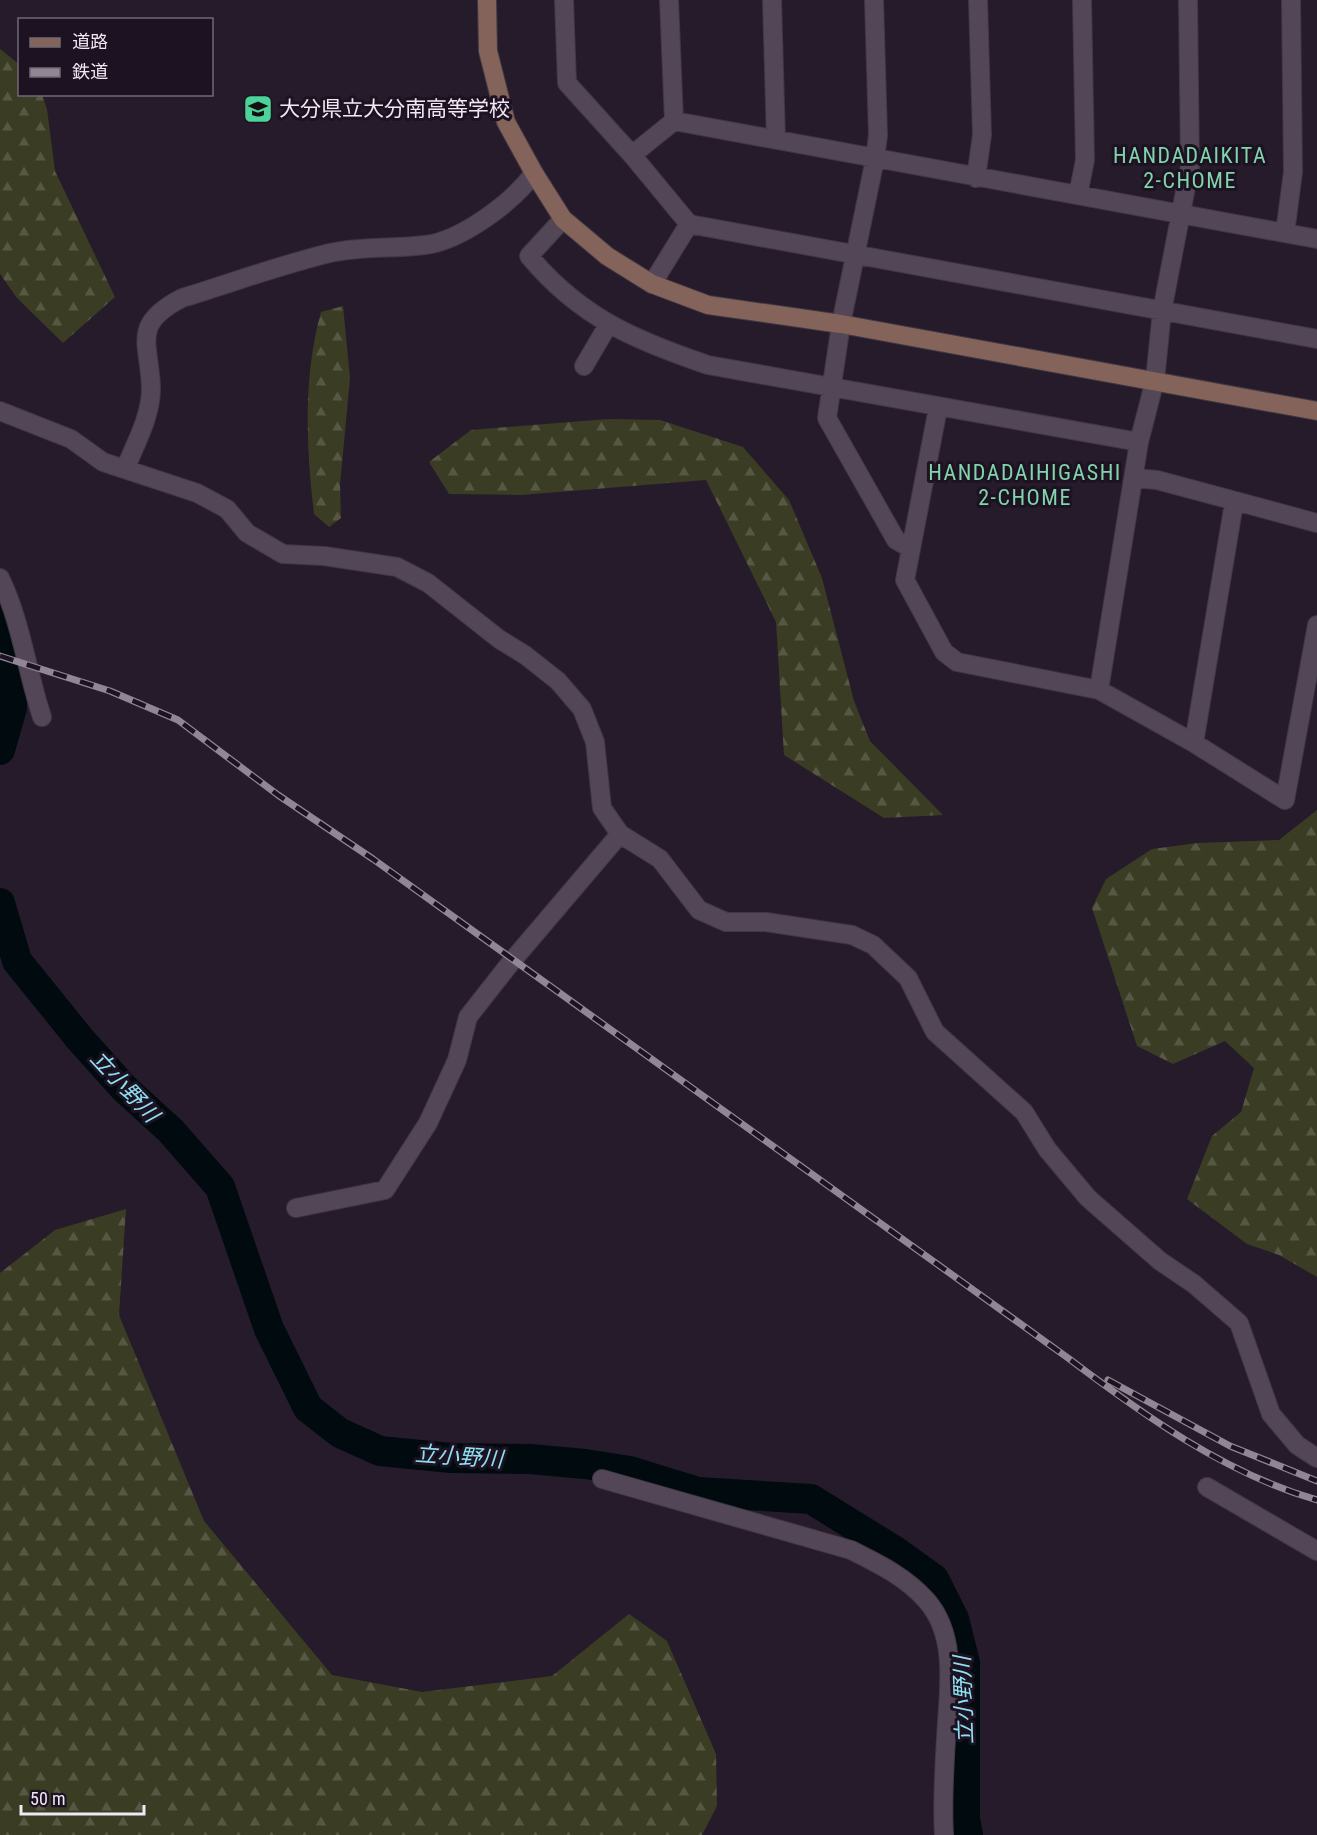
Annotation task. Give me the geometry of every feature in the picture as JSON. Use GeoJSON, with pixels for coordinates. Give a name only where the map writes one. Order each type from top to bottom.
{"type":"FeatureCollection","features":[{"type":"Feature","properties":{"kind":"street"},"geometry":{"type":"LineString","coordinates":[[487,0],[488,51],[506,122],[534,173],[563,219],[607,256],[652,284],[708,304],[841,324],[1317,411]]}},
{"type":"Feature","properties":{"kind":"street"},"geometry":{"type":"LineString","coordinates":[[564,0],[567,83],[632,155],[689,224],[1317,339]]}},
{"type":"Feature","properties":{"kind":"street"},"geometry":{"type":"LineString","coordinates":[[669,0],[674,121]]}},
{"type":"Feature","properties":{"kind":"street"},"geometry":{"type":"LineString","coordinates":[[772,0],[776,140]]}},
{"type":"Feature","properties":{"kind":"street"},"geometry":{"type":"LineString","coordinates":[[874,0],[878,135],[841,324],[834,386],[827,418],[896,540],[910,548]]}},
{"type":"Feature","properties":{"kind":"street"},"geometry":{"type":"LineString","coordinates":[[976,178],[982,135],[978,0]]}},
{"type":"Feature","properties":{"kind":"street"},"geometry":{"type":"LineString","coordinates":[[1078,195],[1085,160],[1082,0]]}},
{"type":"Feature","properties":{"kind":"street"},"geometry":{"type":"LineString","coordinates":[[1099,690],[1139,442],[1155,380],[1162,311],[1190,166],[1188,0]]}},
{"type":"Feature","properties":{"kind":"street"},"geometry":{"type":"LineString","coordinates":[[1285,233],[1293,172],[1292,0]]}},
{"type":"Feature","properties":{"kind":"street"},"geometry":{"type":"LineString","coordinates":[[632,155],[674,121],[1078,195],[1180,216],[1317,239]]}},
{"type":"Feature","properties":{"kind":"street"},"geometry":{"type":"LineString","coordinates":[[125,469],[142,429],[151,390],[145,342],[151,321],[164,308],[182,298],[306,259],[347,250],[428,245],[459,234],[485,218],[526,183],[534,173]]}},
{"type":"Feature","properties":{"kind":"street"},"geometry":{"type":"LineString","coordinates":[[563,219],[528,256],[544,274],[577,303],[608,325],[644,342],[708,365],[834,386],[938,408],[1139,442]]}},
{"type":"Feature","properties":{"kind":"street"},"geometry":{"type":"LineString","coordinates":[[652,284],[689,224]]}},
{"type":"Feature","properties":{"kind":"street"},"geometry":{"type":"LineString","coordinates":[[584,366],[608,325]]}},
{"type":"Feature","properties":{"kind":"street"},"geometry":{"type":"LineString","coordinates":[[938,408],[905,580],[944,652],[957,662],[1099,690],[1194,743],[1285,800],[1317,625]]}},
{"type":"Feature","properties":{"kind":"street"},"geometry":{"type":"LineString","coordinates":[[0,411],[54,430],[103,462],[197,493],[227,509],[247,533],[283,554],[353,560],[397,567],[428,583],[550,675],[582,709],[594,742],[602,808],[620,834],[660,859],[699,910],[726,922],[766,922],[852,935],[873,945],[908,978],[935,1032],[1024,1112],[1047,1149],[1088,1198],[1160,1261],[1194,1284],[1239,1323],[1271,1414],[1297,1445],[1317,1458]]}},
{"type":"Feature","properties":{"kind":"street"},"geometry":{"type":"LineString","coordinates":[[1134,478],[1156,480],[1234,503],[1317,523]]}},
{"type":"Feature","properties":{"kind":"street"},"geometry":{"type":"LineString","coordinates":[[1194,743],[1234,503]]}},
{"type":"Feature","properties":{"kind":"street"},"geometry":{"type":"LineString","coordinates":[[0,578],[9,597],[28,677],[42,717]]}},
{"type":"Feature","properties":{"kind":"street"},"geometry":{"type":"LineString","coordinates":[[296,1208],[385,1190],[428,1123],[457,1060],[468,1017],[516,955],[620,834]]}},
{"type":"Feature","properties":{"kind":"street"},"geometry":{"type":"LineString","coordinates":[[602,1479],[851,1550],[906,1581],[928,1602],[941,1623],[951,1686],[944,1770],[944,1835]]}},
{"type":"Feature","properties":{"kind":"street"},"geometry":{"type":"LineString","coordinates":[[1207,1488],[1317,1551]]}},
{"type":"Feature","properties":{"kind":"green space"},"geometry":{"type":"Polygon","coordinates":[[[0,49],[18,63],[18,96],[42,96],[47,109],[55,171],[115,297],[63,343],[17,298],[0,274],[0,49]]]}},
{"type":"Feature","properties":{"kind":"green space"},"geometry":{"type":"Polygon","coordinates":[[[343,306],[350,378],[340,485],[341,518],[329,527],[314,514],[308,438],[309,387],[315,337],[321,312],[343,306]]]}},
{"type":"Feature","properties":{"kind":"green space"},"geometry":{"type":"Polygon","coordinates":[[[608,419],[660,420],[743,447],[789,500],[822,578],[854,701],[870,741],[943,815],[884,818],[784,755],[776,622],[706,480],[521,495],[449,494],[429,462],[471,430],[608,419]]]}},
{"type":"Feature","properties":{"kind":"green space"},"geometry":{"type":"Polygon","coordinates":[[[1317,810],[1317,1277],[1279,1255],[1247,1244],[1187,1199],[1212,1136],[1241,1112],[1254,1068],[1225,1041],[1173,1064],[1137,1046],[1092,908],[1106,879],[1152,849],[1198,843],[1279,840],[1317,810]]]}},
{"type":"Feature","properties":{"kind":"green space"},"geometry":{"type":"Polygon","coordinates":[[[126,1209],[119,1315],[204,1521],[332,1675],[422,1692],[552,1676],[629,1614],[667,1641],[716,1754],[717,1806],[702,1835],[0,1835],[0,1273],[55,1230],[126,1209]]]}},
{"type":"Feature","properties":{"kind":"waterway","name":"立小野川"},"geometry":{"type":"LineString","coordinates":[[0,617],[12,645],[12,708],[0,750]]}},
{"type":"Feature","properties":{"kind":"waterway","name":"立小野川"},"geometry":{"type":"LineString","coordinates":[[0,903],[17,961],[80,1039],[124,1088],[171,1131],[220,1187],[269,1329],[308,1408],[340,1433],[380,1451],[451,1458],[530,1459],[585,1464],[630,1471],[698,1492],[811,1499],[895,1551],[934,1579],[954,1619],[965,1663],[965,1819],[968,1835]]}},
{"type":"Feature","properties":{"kind":"railway"},"geometry":{"type":"LineString","coordinates":[[0,656],[110,691],[178,720],[278,795],[373,859],[1126,1401],[1186,1441],[1250,1475],[1317,1500]]}},
{"type":"Feature","properties":{"kind":"railway"},"geometry":{"type":"LineString","coordinates":[[1108,1380],[1230,1446],[1317,1481]]}},
{"type":"Feature","properties":{"kind":"place","name":"大分県立大分南高等学校"},"geometry":{"type":"Point","coordinates":[258,109]}},
{"type":"Feature","properties":{"kind":"district","name":"HANDADAIKITA 2-CHOME"},"geometry":{"type":"Point","coordinates":[1190,168]}},
{"type":"Feature","properties":{"kind":"district","name":"HANDADAIHIGASHI 2-CHOME"},"geometry":{"type":"Point","coordinates":[1025,485]}}]}
